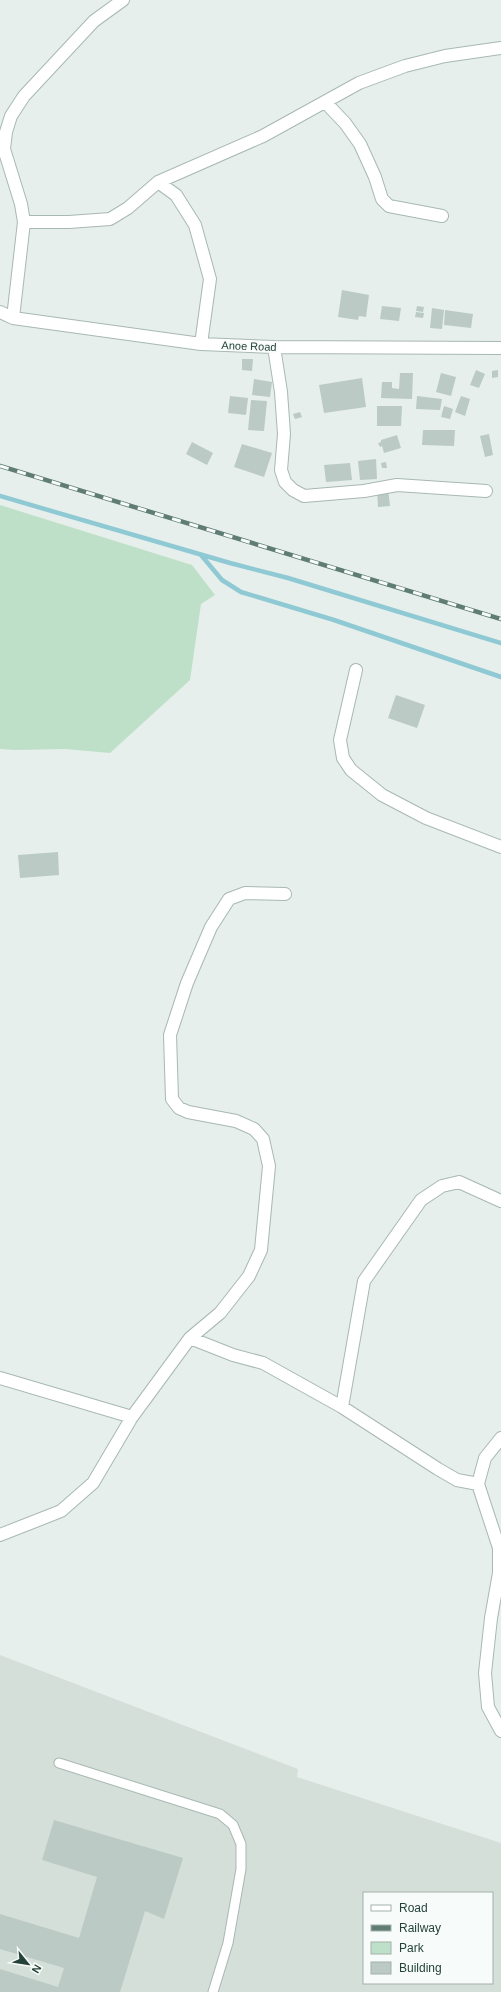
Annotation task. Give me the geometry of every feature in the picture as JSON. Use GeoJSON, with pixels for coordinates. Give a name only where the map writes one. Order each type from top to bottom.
{"type":"FeatureCollection","features":[{"type":"Feature","properties":{"kind":"street"},"geometry":{"type":"LineString","coordinates":[[13,318],[24,222],[4,150],[6,132],[11,116],[24,96],[94,21],[123,0]]}},
{"type":"Feature","properties":{"kind":"street"},"geometry":{"type":"LineString","coordinates":[[24,222],[69,222],[110,219],[128,208],[158,182],[263,136],[359,84],[405,66],[445,56],[501,48]]}},
{"type":"Feature","properties":{"kind":"street"},"geometry":{"type":"LineString","coordinates":[[325,102],[345,123],[360,144],[375,177],[382,199],[389,206],[442,216]]}},
{"type":"Feature","properties":{"kind":"street"},"geometry":{"type":"LineString","coordinates":[[158,182],[176,195],[195,225],[210,279],[201,344]]}},
{"type":"Feature","properties":{"kind":"street","name":"Anoe Road"},"geometry":{"type":"LineString","coordinates":[[0,312],[13,318],[201,344],[274,347],[501,348]]}},
{"type":"Feature","properties":{"kind":"street"},"geometry":{"type":"LineString","coordinates":[[274,347],[281,392],[284,434],[281,470],[285,482],[293,490],[304,496],[364,491],[397,485],[486,491]]}},
{"type":"Feature","properties":{"kind":"street"},"geometry":{"type":"LineString","coordinates":[[356,670],[340,740],[343,758],[351,770],[382,795],[420,814],[501,847]]}},
{"type":"Feature","properties":{"kind":"street"},"geometry":{"type":"LineString","coordinates":[[0,1535],[61,1511],[94,1483],[132,1417],[190,1338],[220,1313],[249,1276],[260,1250],[269,1166],[263,1139],[254,1129],[236,1121],[188,1112],[179,1108],[172,1099],[170,1035],[186,983],[212,927],[228,899],[245,893],[285,894]]}},
{"type":"Feature","properties":{"kind":"street"},"geometry":{"type":"LineString","coordinates":[[342,1407],[364,1281],[421,1200],[442,1186],[460,1182],[501,1201]]}},
{"type":"Feature","properties":{"kind":"street"},"geometry":{"type":"LineString","coordinates":[[190,1338],[233,1355],[263,1363],[342,1407],[457,1480],[478,1484]]}},
{"type":"Feature","properties":{"kind":"street"},"geometry":{"type":"LineString","coordinates":[[0,1378],[132,1417]]}},
{"type":"Feature","properties":{"kind":"street"},"geometry":{"type":"LineString","coordinates":[[501,1438],[485,1458],[478,1484],[498,1548],[499,1573],[491,1618],[485,1673],[488,1707],[501,1731]]}},
{"type":"Feature","properties":{"kind":"street"},"geometry":{"type":"LineString","coordinates":[[488,1517],[501,1522]]}},
{"type":"Feature","properties":{"kind":"lane"},"geometry":{"type":"LineString","coordinates":[[59,1763],[220,1814],[233,1825],[241,1844],[241,1869],[228,1943],[213,1992]]}},
{"type":"Feature","properties":{"kind":"shaded area"},"geometry":{"type":"Polygon","coordinates":[[[0,1655],[298,1769],[297,1777],[501,1843],[501,1992],[0,1992],[0,1655]]]}},
{"type":"Feature","properties":{"kind":"green space"},"geometry":{"type":"Polygon","coordinates":[[[0,505],[192,565],[215,595],[201,604],[190,680],[110,753],[65,749],[0,749],[0,505]]]}},
{"type":"Feature","properties":{"kind":"building"},"geometry":{"type":"Polygon","coordinates":[[[342,290],[369,295],[366,317],[359,316],[358,320],[338,317],[342,290]]]}},
{"type":"Feature","properties":{"kind":"building"},"geometry":{"type":"Polygon","coordinates":[[[382,306],[401,308],[399,321],[380,319],[382,306]]]}},
{"type":"Feature","properties":{"kind":"building"},"geometry":{"type":"Polygon","coordinates":[[[417,306],[424,307],[423,312],[416,311],[417,306]]]}},
{"type":"Feature","properties":{"kind":"building"},"geometry":{"type":"Polygon","coordinates":[[[432,308],[444,310],[442,329],[430,328],[432,308]]]}},
{"type":"Feature","properties":{"kind":"building"},"geometry":{"type":"Polygon","coordinates":[[[445,310],[473,314],[471,328],[444,325],[445,310]]]}},
{"type":"Feature","properties":{"kind":"building"},"geometry":{"type":"Polygon","coordinates":[[[416,312],[424,313],[423,318],[415,317],[416,312]]]}},
{"type":"Feature","properties":{"kind":"building"},"geometry":{"type":"Polygon","coordinates":[[[242,359],[253,359],[252,371],[242,370],[242,359]]]}},
{"type":"Feature","properties":{"kind":"building"},"geometry":{"type":"Polygon","coordinates":[[[476,370],[485,374],[479,388],[470,385],[476,370]]]}},
{"type":"Feature","properties":{"kind":"building"},"geometry":{"type":"Polygon","coordinates":[[[498,370],[498,377],[492,378],[492,371],[498,370]]]}},
{"type":"Feature","properties":{"kind":"building"},"geometry":{"type":"Polygon","coordinates":[[[400,373],[413,373],[412,399],[381,398],[382,382],[392,382],[392,388],[399,389],[400,373]]]}},
{"type":"Feature","properties":{"kind":"building"},"geometry":{"type":"Polygon","coordinates":[[[441,373],[456,377],[451,396],[436,392],[441,373]]]}},
{"type":"Feature","properties":{"kind":"building"},"geometry":{"type":"Polygon","coordinates":[[[362,378],[366,407],[324,413],[319,385],[362,378]]]}},
{"type":"Feature","properties":{"kind":"building"},"geometry":{"type":"Polygon","coordinates":[[[254,379],[272,382],[270,397],[252,395],[254,379]]]}},
{"type":"Feature","properties":{"kind":"building"},"geometry":{"type":"Polygon","coordinates":[[[230,396],[248,398],[246,415],[228,413],[230,396]]]}},
{"type":"Feature","properties":{"kind":"building"},"geometry":{"type":"Polygon","coordinates":[[[417,396],[442,399],[440,410],[416,409],[417,396]]]}},
{"type":"Feature","properties":{"kind":"building"},"geometry":{"type":"Polygon","coordinates":[[[461,396],[470,399],[465,416],[455,412],[461,396]]]}},
{"type":"Feature","properties":{"kind":"building"},"geometry":{"type":"Polygon","coordinates":[[[251,400],[267,401],[264,431],[248,430],[251,400]]]}},
{"type":"Feature","properties":{"kind":"building"},"geometry":{"type":"Polygon","coordinates":[[[377,406],[402,406],[401,426],[377,426],[377,406]]]}},
{"type":"Feature","properties":{"kind":"building"},"geometry":{"type":"Polygon","coordinates":[[[444,406],[453,409],[450,419],[441,417],[444,406]]]}},
{"type":"Feature","properties":{"kind":"building"},"geometry":{"type":"Polygon","coordinates":[[[300,412],[302,417],[295,419],[293,414],[300,412]]]}},
{"type":"Feature","properties":{"kind":"building"},"geometry":{"type":"Polygon","coordinates":[[[423,430],[455,430],[454,446],[422,445],[423,430]]]}},
{"type":"Feature","properties":{"kind":"building"},"geometry":{"type":"Polygon","coordinates":[[[489,434],[493,455],[485,457],[480,436],[489,434]]]}},
{"type":"Feature","properties":{"kind":"building"},"geometry":{"type":"Polygon","coordinates":[[[397,435],[401,448],[384,453],[382,446],[380,447],[378,443],[381,442],[381,440],[397,435]]]}},
{"type":"Feature","properties":{"kind":"building"},"geometry":{"type":"Polygon","coordinates":[[[192,442],[213,453],[207,465],[186,454],[192,442]]]}},
{"type":"Feature","properties":{"kind":"building"},"geometry":{"type":"Polygon","coordinates":[[[242,444],[272,453],[264,477],[234,467],[242,444]]]}},
{"type":"Feature","properties":{"kind":"building"},"geometry":{"type":"Polygon","coordinates":[[[376,459],[377,479],[360,480],[358,461],[376,459]]]}},
{"type":"Feature","properties":{"kind":"building"},"geometry":{"type":"Polygon","coordinates":[[[386,462],[387,468],[382,468],[381,463],[386,462]]]}},
{"type":"Feature","properties":{"kind":"building"},"geometry":{"type":"Polygon","coordinates":[[[350,463],[352,480],[326,482],[324,465],[350,463]]]}},
{"type":"Feature","properties":{"kind":"building"},"geometry":{"type":"Polygon","coordinates":[[[388,489],[390,506],[378,507],[377,490],[388,489]]]}},
{"type":"Feature","properties":{"kind":"building"},"geometry":{"type":"Polygon","coordinates":[[[396,695],[425,705],[417,728],[388,718],[396,695]]]}},
{"type":"Feature","properties":{"kind":"building"},"geometry":{"type":"Polygon","coordinates":[[[58,852],[59,875],[20,878],[18,855],[58,852]]]}},
{"type":"Feature","properties":{"kind":"building"},"geometry":{"type":"Polygon","coordinates":[[[54,1820],[183,1858],[164,1919],[145,1911],[120,1992],[0,1992],[0,1969],[58,1987],[64,1968],[0,1949],[0,1914],[79,1938],[97,1877],[42,1860],[54,1820]]]}},
{"type":"Feature","properties":{"kind":"waterway"},"geometry":{"type":"LineString","coordinates":[[0,496],[230,563],[288,578],[501,643]]}},
{"type":"Feature","properties":{"kind":"waterway"},"geometry":{"type":"LineString","coordinates":[[201,555],[222,580],[241,592],[334,620],[501,677]]}},
{"type":"Feature","properties":{"kind":"railway"},"geometry":{"type":"LineString","coordinates":[[0,466],[501,619]]}}]}
